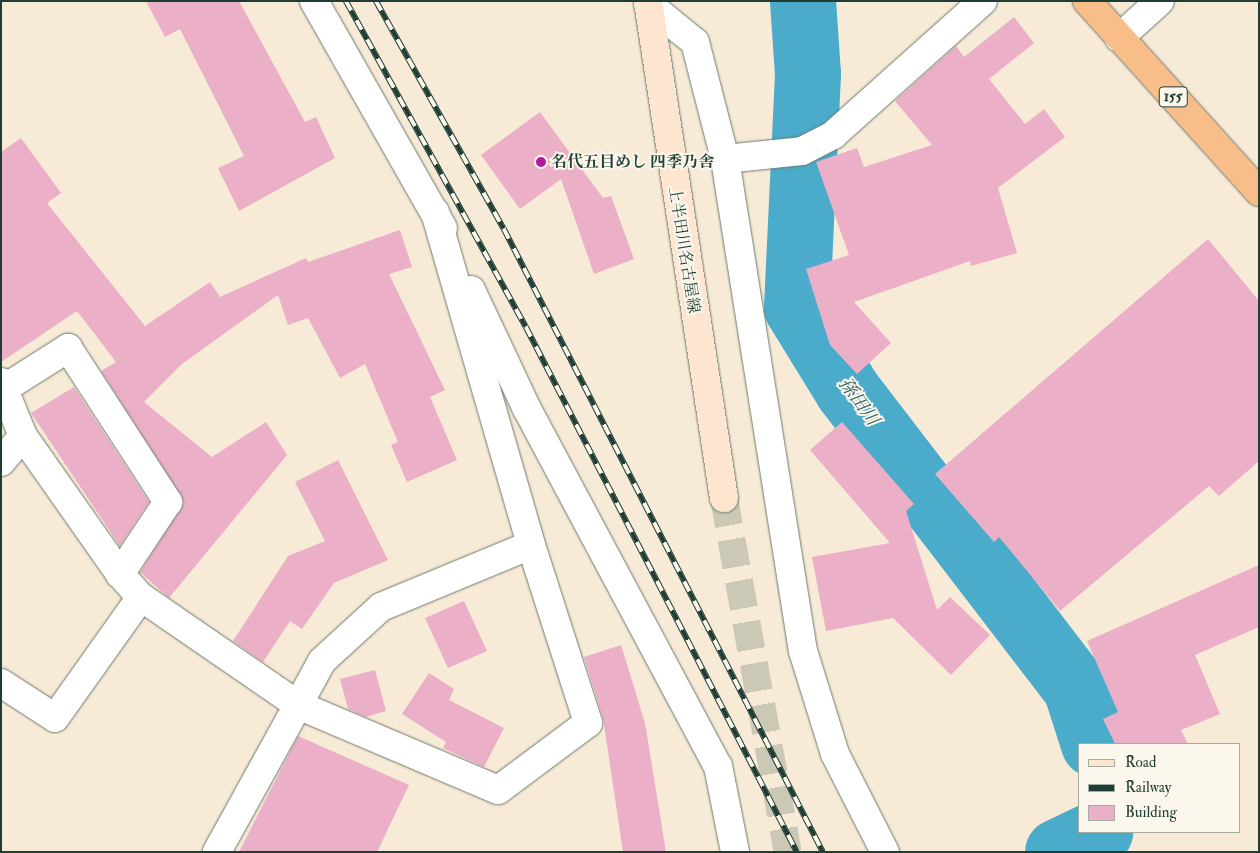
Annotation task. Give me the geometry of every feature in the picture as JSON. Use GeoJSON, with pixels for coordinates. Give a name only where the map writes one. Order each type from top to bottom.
{"type":"FeatureCollection","features":[{"type":"Feature","properties":{"kind":"highway","name":"155"},"geometry":{"type":"LineString","coordinates":[[1087,1],[1259,192]]}},
{"type":"Feature","properties":{"kind":"main road","name":"上半田川名古屋線"},"geometry":{"type":"LineString","coordinates":[[648,2],[724,498]]}},
{"type":"Feature","properties":{"kind":"street"},"geometry":{"type":"LineString","coordinates":[[314,1],[436,212],[527,409],[718,766],[735,852]]}},
{"type":"Feature","properties":{"kind":"street"},"geometry":{"type":"LineString","coordinates":[[725,159],[802,151],[834,135],[983,1]]}},
{"type":"Feature","properties":{"kind":"street"},"geometry":{"type":"LineString","coordinates":[[1119,38],[1160,1]]}},
{"type":"Feature","properties":{"kind":"street"},"geometry":{"type":"LineString","coordinates":[[648,2],[696,42],[725,159],[803,651],[835,754],[885,852]]}},
{"type":"Feature","properties":{"kind":"street"},"geometry":{"type":"LineString","coordinates":[[120,574],[168,502],[68,348],[3,385],[23,436],[120,574],[141,597],[298,704],[498,790],[588,722],[531,545],[436,212]]}},
{"type":"Feature","properties":{"kind":"street"},"geometry":{"type":"LineString","coordinates":[[492,405],[527,409]]}},
{"type":"Feature","properties":{"kind":"street"},"geometry":{"type":"LineString","coordinates":[[1,462],[23,436]]}},
{"type":"Feature","properties":{"kind":"street"},"geometry":{"type":"LineString","coordinates":[[217,852],[322,661],[381,608],[531,545]]}},
{"type":"Feature","properties":{"kind":"street"},"geometry":{"type":"LineString","coordinates":[[1,683],[55,718],[141,597]]}},
{"type":"Feature","properties":{"kind":"building"},"geometry":{"type":"Polygon","coordinates":[[[146,1],[239,1],[305,122],[316,117],[335,158],[239,211],[218,168],[244,156],[180,29],[165,37],[146,1]]]}},
{"type":"Feature","properties":{"kind":"building"},"geometry":{"type":"Polygon","coordinates":[[[1014,17],[1034,43],[989,79],[1025,124],[1044,109],[1065,137],[998,188],[1017,253],[971,266],[970,261],[854,302],[891,343],[857,374],[830,345],[806,269],[849,255],[816,162],[857,148],[864,167],[932,145],[895,101],[956,46],[964,57],[1014,17]]]}},
{"type":"Feature","properties":{"kind":"building"},"geometry":{"type":"Polygon","coordinates":[[[540,112],[603,198],[611,196],[634,259],[594,274],[561,179],[520,209],[481,155],[540,112]]]}},
{"type":"Feature","properties":{"kind":"building"},"geometry":{"type":"Polygon","coordinates":[[[21,138],[61,193],[47,203],[145,326],[210,282],[220,297],[306,258],[308,262],[400,230],[412,267],[389,274],[445,390],[430,397],[457,460],[407,482],[391,445],[398,442],[365,364],[340,378],[308,318],[288,325],[278,295],[182,364],[144,402],[212,457],[266,422],[287,455],[169,598],[140,572],[184,502],[101,371],[116,362],[77,311],[1,362],[1,152],[21,138]]]}},
{"type":"Feature","properties":{"kind":"building"},"geometry":{"type":"Polygon","coordinates":[[[1208,239],[1259,301],[1259,461],[1219,496],[1209,486],[1060,611],[999,537],[994,542],[935,474],[1208,239]]]}},
{"type":"Feature","properties":{"kind":"building"},"geometry":{"type":"Polygon","coordinates":[[[74,387],[149,502],[120,546],[31,413],[74,387]]]}},
{"type":"Feature","properties":{"kind":"building"},"geometry":{"type":"Polygon","coordinates":[[[842,422],[914,504],[906,511],[937,610],[950,597],[990,635],[951,675],[893,618],[826,631],[812,557],[890,543],[810,450],[842,422]]]}},
{"type":"Feature","properties":{"kind":"building"},"geometry":{"type":"Polygon","coordinates":[[[338,460],[388,560],[334,583],[302,629],[290,621],[263,662],[233,641],[288,556],[325,541],[295,482],[338,460]]]}},
{"type":"Feature","properties":{"kind":"building"},"geometry":{"type":"Polygon","coordinates":[[[1259,565],[1259,627],[1195,655],[1220,714],[1181,730],[1188,743],[1115,743],[1103,719],[1118,712],[1087,641],[1259,565]]]}},
{"type":"Feature","properties":{"kind":"building"},"geometry":{"type":"Polygon","coordinates":[[[464,601],[487,651],[448,668],[425,618],[464,601]]]}},
{"type":"Feature","properties":{"kind":"building"},"geometry":{"type":"Polygon","coordinates":[[[621,645],[645,723],[666,852],[623,852],[603,718],[584,657],[621,645]]]}},
{"type":"Feature","properties":{"kind":"building"},"geometry":{"type":"Polygon","coordinates":[[[375,670],[386,711],[366,717],[348,709],[340,679],[375,670]]]}},
{"type":"Feature","properties":{"kind":"building"},"geometry":{"type":"Polygon","coordinates":[[[429,673],[454,689],[449,700],[504,728],[484,767],[443,748],[446,742],[402,714],[429,673]]]}},
{"type":"Feature","properties":{"kind":"building"},"geometry":{"type":"Polygon","coordinates":[[[298,736],[409,785],[377,852],[239,852],[298,736]]]}},
{"type":"Feature","properties":{"kind":"waterway","name":"孫田川"},"geometry":{"type":"LineString","coordinates":[[803,1],[808,74],[797,308],[848,391],[1076,688],[1094,743]]}},
{"type":"Feature","properties":{"kind":"waterway","name":"孫田川"},"geometry":{"type":"LineString","coordinates":[[1058,852],[1098,833]]}},
{"type":"Feature","properties":{"kind":"tunnel"},"geometry":{"type":"LineString","coordinates":[[724,498],[788,852]]}},
{"type":"Feature","properties":{"kind":"railway"},"geometry":{"type":"LineString","coordinates":[[346,1],[526,327],[797,852]]}},
{"type":"Feature","properties":{"kind":"railway"},"geometry":{"type":"LineString","coordinates":[[376,1],[504,229],[823,852]]}},
{"type":"Feature","properties":{"kind":"place","name":"名代五目めし 四季乃舎"},"geometry":{"type":"Point","coordinates":[541,162]}}]}
